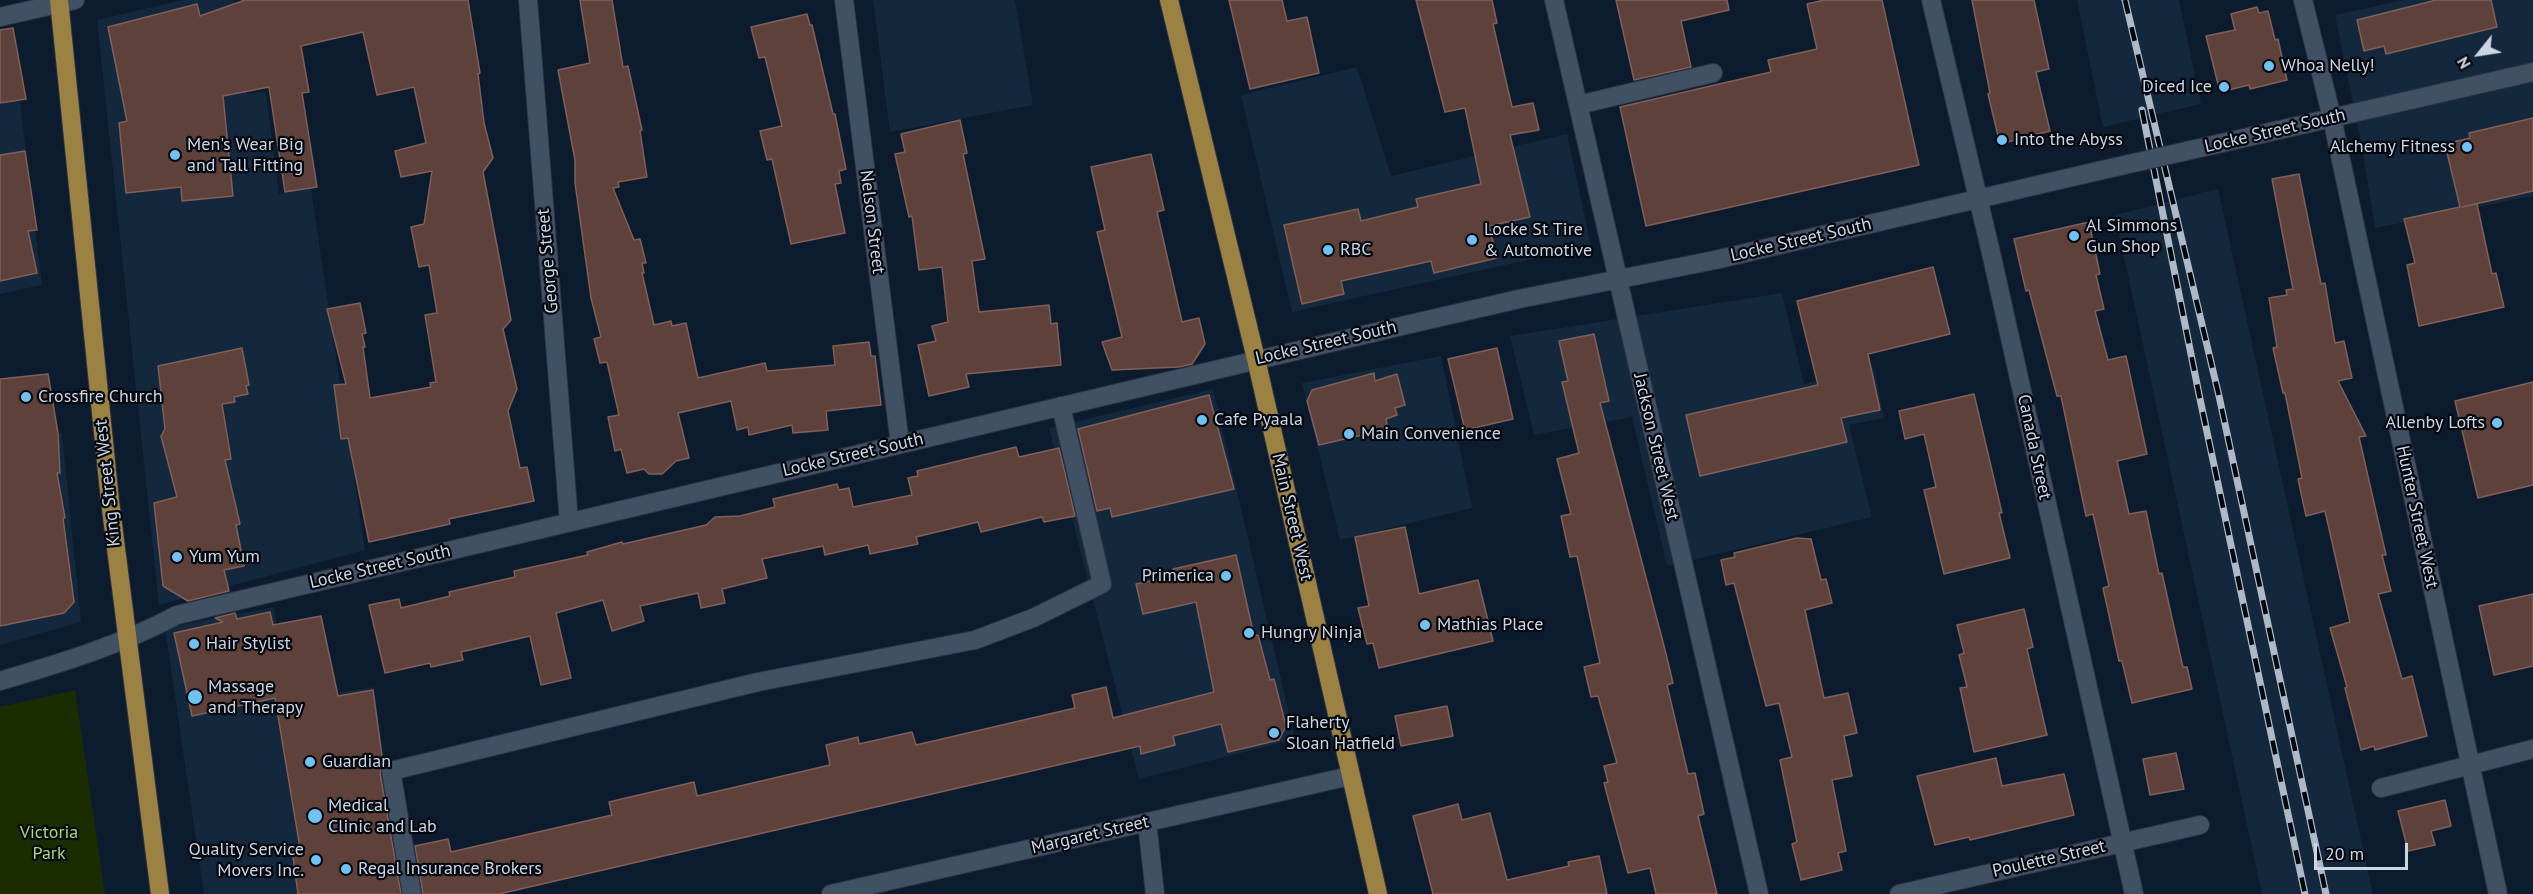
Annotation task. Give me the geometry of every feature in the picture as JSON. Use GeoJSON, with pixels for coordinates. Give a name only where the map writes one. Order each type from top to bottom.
{"type":"FeatureCollection","features":[{"type":"Feature","properties":{"kind":"main road","name":"Main Street West"},"geometry":{"type":"LineString","coordinates":[[1169,0],[1256,359],[1378,894]]}},
{"type":"Feature","properties":{"kind":"main road","name":"King Street West"},"geometry":{"type":"LineString","coordinates":[[64,1],[110,501],[160,894]]}},
{"type":"Feature","properties":{"kind":"street","name":"George Street"},"geometry":{"type":"LineString","coordinates":[[528,0],[569,522]]}},
{"type":"Feature","properties":{"kind":"street","name":"Nelson Street"},"geometry":{"type":"LineString","coordinates":[[844,0],[900,444]]}},
{"type":"Feature","properties":{"kind":"street","name":"Jackson Street West"},"geometry":{"type":"LineString","coordinates":[[1554,0],[1759,894]]}},
{"type":"Feature","properties":{"kind":"street","name":"Canada Street"},"geometry":{"type":"LineString","coordinates":[[1931,0],[1979,198],[2133,894]]}},
{"type":"Feature","properties":{"kind":"street","name":"Hunter Street West"},"geometry":{"type":"LineString","coordinates":[[2303,0],[2332,118],[2498,894]]}},
{"type":"Feature","properties":{"kind":"street"},"geometry":{"type":"LineString","coordinates":[[0,17],[64,1]]}},
{"type":"Feature","properties":{"kind":"street","name":"Locke Street South"},"geometry":{"type":"LineString","coordinates":[[0,681],[67,661],[126,639],[177,615],[1256,359],[1617,279],[1715,260],[2533,72]]}},
{"type":"Feature","properties":{"kind":"street"},"geometry":{"type":"LineString","coordinates":[[1578,105],[1713,73]]}},
{"type":"Feature","properties":{"kind":"street"},"geometry":{"type":"LineString","coordinates":[[412,894],[391,771],[758,682],[975,640],[1033,618],[1102,584],[1061,406]]}},
{"type":"Feature","properties":{"kind":"street"},"geometry":{"type":"LineString","coordinates":[[2381,788],[2533,749]]}},
{"type":"Feature","properties":{"kind":"street","name":"Margaret Street"},"geometry":{"type":"LineString","coordinates":[[831,894],[1350,776]]}},
{"type":"Feature","properties":{"kind":"street"},"geometry":{"type":"LineString","coordinates":[[1147,822],[1155,894]]}},
{"type":"Feature","properties":{"kind":"street","name":"Poulette Street"},"geometry":{"type":"LineString","coordinates":[[1899,894],[2200,825]]}},
{"type":"Feature","properties":{"kind":"shaded area"},"geometry":{"type":"Polygon","coordinates":[[[183,0],[234,0],[247,94],[266,92],[279,194],[311,189],[365,550],[159,605],[97,20],[183,0]]]}},
{"type":"Feature","properties":{"kind":"shaded area"},"geometry":{"type":"Polygon","coordinates":[[[873,0],[1015,0],[1033,105],[890,132],[873,0]]]}},
{"type":"Feature","properties":{"kind":"shaded area"},"geometry":{"type":"Polygon","coordinates":[[[2077,0],[2179,0],[2201,104],[2103,127],[2077,0]]]}},
{"type":"Feature","properties":{"kind":"shaded area"},"geometry":{"type":"Polygon","coordinates":[[[2403,0],[2533,0],[2533,196],[2375,228],[2362,147],[2335,15],[2403,0]]]}},
{"type":"Feature","properties":{"kind":"shaded area"},"geometry":{"type":"Polygon","coordinates":[[[12,35],[42,285],[0,294],[0,38],[12,35]]]}},
{"type":"Feature","properties":{"kind":"shaded area"},"geometry":{"type":"Polygon","coordinates":[[[1357,67],[1391,176],[1567,134],[1591,246],[1292,312],[1241,95],[1357,67]]]}},
{"type":"Feature","properties":{"kind":"shaded area"},"geometry":{"type":"Polygon","coordinates":[[[2218,189],[2373,894],[2262,894],[2115,215],[2218,189]]]}},
{"type":"Feature","properties":{"kind":"shaded area"},"geometry":{"type":"Polygon","coordinates":[[[1782,293],[1804,384],[1874,368],[1884,418],[1849,425],[1872,517],[1667,566],[1632,417],[1534,435],[1510,336],[1782,293]]]}},
{"type":"Feature","properties":{"kind":"shaded area"},"geometry":{"type":"Polygon","coordinates":[[[1441,356],[1472,508],[1340,540],[1302,383],[1441,356]]]}},
{"type":"Feature","properties":{"kind":"shaded area"},"geometry":{"type":"Polygon","coordinates":[[[1213,389],[1295,739],[1139,779],[1049,428],[1213,389]]]}},
{"type":"Feature","properties":{"kind":"shaded area"},"geometry":{"type":"Polygon","coordinates":[[[62,433],[81,622],[0,645],[0,439],[62,433]]]}},
{"type":"Feature","properties":{"kind":"shaded area"},"geometry":{"type":"Polygon","coordinates":[[[274,607],[288,701],[374,687],[403,894],[204,894],[165,628],[274,607]]]}},
{"type":"Feature","properties":{"kind":"green space","name":"Victoria Park"},"geometry":{"type":"Polygon","coordinates":[[[75,690],[105,894],[0,894],[0,707],[75,690]]]}},
{"type":"Feature","properties":{"kind":"building"},"geometry":{"type":"Polygon","coordinates":[[[245,0],[468,0],[480,73],[478,74],[484,123],[493,158],[483,172],[511,320],[503,329],[517,389],[508,411],[520,468],[527,467],[534,501],[449,519],[450,524],[369,542],[348,438],[341,439],[334,385],[346,384],[327,309],[360,303],[366,333],[362,334],[370,398],[431,387],[430,383],[436,382],[425,315],[437,313],[429,265],[419,267],[411,227],[424,224],[432,171],[401,177],[395,151],[426,143],[414,87],[377,95],[363,32],[301,46],[309,92],[302,93],[317,187],[285,192],[269,87],[223,96],[233,196],[182,201],[181,187],[126,193],[119,123],[127,121],[108,27],[197,4],[200,16],[245,0]]]}},
{"type":"Feature","properties":{"kind":"building"},"geometry":{"type":"Polygon","coordinates":[[[580,0],[612,0],[623,67],[628,66],[642,130],[640,131],[647,177],[618,182],[619,187],[613,188],[634,240],[640,239],[646,263],[642,263],[644,273],[642,273],[654,325],[671,321],[672,326],[686,323],[698,378],[765,363],[767,371],[835,365],[833,346],[869,342],[871,356],[875,356],[881,405],[826,411],[828,430],[793,433],[792,425],[749,435],[748,427],[737,430],[731,401],[678,413],[689,458],[676,461],[662,474],[649,474],[644,469],[627,473],[621,449],[615,451],[608,417],[619,415],[607,362],[600,363],[594,339],[601,337],[591,298],[575,183],[575,160],[558,70],[590,63],[580,0]]]}},
{"type":"Feature","properties":{"kind":"building"},"geometry":{"type":"Polygon","coordinates":[[[1229,0],[1282,0],[1287,21],[1307,17],[1319,73],[1250,89],[1229,0]]]}},
{"type":"Feature","properties":{"kind":"building"},"geometry":{"type":"Polygon","coordinates":[[[1416,0],[1492,0],[1497,23],[1493,24],[1512,107],[1533,103],[1539,130],[1510,135],[1530,217],[1489,226],[1497,258],[1434,273],[1431,261],[1341,281],[1344,294],[1302,304],[1284,225],[1358,209],[1361,221],[1418,207],[1416,199],[1481,184],[1465,108],[1445,112],[1416,0]]]}},
{"type":"Feature","properties":{"kind":"building"},"geometry":{"type":"Polygon","coordinates":[[[1616,0],[1727,0],[1729,10],[1681,21],[1691,67],[1634,80],[1616,0]]]}},
{"type":"Feature","properties":{"kind":"building"},"geometry":{"type":"Polygon","coordinates":[[[1824,0],[1882,0],[1919,165],[1646,226],[1620,107],[1771,72],[1768,60],[1817,49],[1807,4],[1824,0]]]}},
{"type":"Feature","properties":{"kind":"building"},"geometry":{"type":"Polygon","coordinates":[[[1972,0],[2034,0],[2049,69],[2036,72],[2050,131],[2000,144],[1988,94],[1990,93],[1972,0]]]}},
{"type":"Feature","properties":{"kind":"building"},"geometry":{"type":"Polygon","coordinates":[[[2436,0],[2491,0],[2497,27],[2386,54],[2384,46],[2364,51],[2357,20],[2436,0]]]}},
{"type":"Feature","properties":{"kind":"building"},"geometry":{"type":"Polygon","coordinates":[[[2257,7],[2259,13],[2268,11],[2275,40],[2278,39],[2287,80],[2250,89],[2249,85],[2220,92],[2206,36],[2235,30],[2231,14],[2257,7]]]}},
{"type":"Feature","properties":{"kind":"building"},"geometry":{"type":"Polygon","coordinates":[[[807,14],[810,25],[812,25],[833,114],[835,114],[846,169],[839,171],[841,183],[835,184],[845,233],[791,244],[772,159],[767,160],[760,131],[782,126],[765,57],[759,58],[751,27],[807,14]]]}},
{"type":"Feature","properties":{"kind":"building"},"geometry":{"type":"Polygon","coordinates":[[[13,28],[26,99],[0,103],[0,30],[13,28]]]}},
{"type":"Feature","properties":{"kind":"building"},"geometry":{"type":"Polygon","coordinates":[[[2533,118],[2533,191],[2462,207],[2477,204],[2492,274],[2496,273],[2504,307],[2419,326],[2407,265],[2415,263],[2404,219],[2460,207],[2445,144],[2470,138],[2469,133],[2533,118]]]}},
{"type":"Feature","properties":{"kind":"building"},"geometry":{"type":"Polygon","coordinates":[[[960,120],[967,153],[963,154],[985,259],[972,261],[979,312],[1049,305],[1051,324],[1057,323],[1061,365],[966,374],[969,387],[929,396],[918,345],[936,341],[932,326],[948,322],[942,267],[919,270],[912,216],[909,217],[895,154],[905,152],[901,134],[960,120]]]}},
{"type":"Feature","properties":{"kind":"building"},"geometry":{"type":"Polygon","coordinates":[[[25,151],[37,230],[28,231],[37,273],[0,281],[0,155],[25,151]]]}},
{"type":"Feature","properties":{"kind":"building"},"geometry":{"type":"Polygon","coordinates":[[[1151,154],[1164,210],[1157,212],[1182,322],[1199,318],[1205,344],[1192,364],[1179,367],[1112,370],[1102,342],[1122,337],[1097,232],[1105,230],[1091,167],[1151,154]]]}},
{"type":"Feature","properties":{"kind":"building"},"geometry":{"type":"Polygon","coordinates":[[[2299,174],[2321,284],[2325,283],[2335,343],[2344,341],[2352,378],[2338,381],[2366,436],[2359,437],[2386,555],[2382,555],[2391,591],[2378,594],[2402,679],[2412,676],[2427,736],[2375,750],[2374,746],[2361,750],[2345,688],[2347,687],[2330,628],[2350,622],[2325,511],[2306,516],[2298,479],[2302,478],[2285,393],[2283,393],[2273,348],[2277,347],[2269,298],[2287,295],[2286,290],[2293,289],[2272,179],[2299,174]]]}},
{"type":"Feature","properties":{"kind":"building"},"geometry":{"type":"Polygon","coordinates":[[[2089,222],[2100,274],[2096,275],[2104,309],[2095,311],[2108,360],[2126,356],[2147,454],[2117,461],[2129,514],[2146,511],[2159,574],[2162,573],[2183,667],[2187,667],[2192,689],[2132,703],[2122,661],[2119,661],[2103,588],[2109,586],[2093,514],[2086,516],[2061,396],[2057,396],[2029,290],[2026,291],[2014,239],[2089,222]]]}},
{"type":"Feature","properties":{"kind":"building"},"geometry":{"type":"Polygon","coordinates":[[[1933,267],[1950,334],[1868,354],[1880,410],[1841,418],[1847,442],[1700,476],[1686,415],[1818,385],[1797,301],[1933,267]]]}},
{"type":"Feature","properties":{"kind":"building"},"geometry":{"type":"Polygon","coordinates":[[[1594,334],[1609,401],[1600,403],[1673,683],[1667,685],[1688,774],[1695,773],[1704,814],[1698,816],[1717,894],[1656,894],[1650,868],[1628,873],[1604,783],[1608,782],[1604,766],[1617,763],[1598,696],[1591,697],[1584,667],[1600,663],[1577,556],[1570,557],[1561,516],[1571,514],[1557,459],[1579,453],[1562,382],[1568,381],[1559,341],[1594,334]]]}},
{"type":"Feature","properties":{"kind":"building"},"geometry":{"type":"Polygon","coordinates":[[[242,348],[249,385],[246,386],[248,394],[234,397],[235,402],[222,404],[231,459],[225,460],[240,524],[236,525],[244,566],[224,570],[229,591],[188,601],[163,586],[154,503],[177,497],[161,436],[165,429],[158,366],[242,348]]]}},
{"type":"Feature","properties":{"kind":"building"},"geometry":{"type":"Polygon","coordinates":[[[1497,348],[1513,419],[1465,430],[1448,359],[1497,348]]]}},
{"type":"Feature","properties":{"kind":"building"},"geometry":{"type":"Polygon","coordinates":[[[1374,373],[1375,381],[1397,374],[1405,405],[1395,408],[1397,415],[1386,419],[1388,429],[1319,445],[1307,401],[1312,390],[1374,373]]]}},
{"type":"Feature","properties":{"kind":"building"},"geometry":{"type":"Polygon","coordinates":[[[48,374],[58,433],[60,473],[57,473],[65,518],[63,518],[74,602],[64,613],[0,626],[0,379],[48,374]]]}},
{"type":"Feature","properties":{"kind":"building","name":"Allenby Lofts"},"geometry":{"type":"Polygon","coordinates":[[[2533,382],[2533,485],[2478,498],[2455,401],[2533,382]]]}},
{"type":"Feature","properties":{"kind":"building"},"geometry":{"type":"Polygon","coordinates":[[[1974,394],[2002,513],[1999,513],[2010,558],[1944,574],[1924,490],[1936,487],[1924,434],[1905,439],[1899,411],[1974,394]]]}},
{"type":"Feature","properties":{"kind":"building"},"geometry":{"type":"Polygon","coordinates":[[[1209,395],[1234,489],[1112,517],[1110,508],[1097,511],[1078,429],[1209,395]]]}},
{"type":"Feature","properties":{"kind":"building"},"geometry":{"type":"Polygon","coordinates":[[[1016,447],[1019,457],[1059,448],[1075,516],[1044,522],[1042,517],[981,532],[978,522],[916,537],[918,544],[870,554],[868,545],[825,555],[823,546],[762,559],[767,578],[722,589],[725,603],[701,608],[698,593],[640,606],[644,621],[612,631],[603,600],[556,613],[571,678],[541,685],[530,636],[461,652],[463,660],[431,667],[430,663],[385,673],[369,605],[399,599],[401,608],[450,596],[449,592],[515,577],[514,571],[588,555],[587,552],[622,542],[623,544],[706,525],[715,517],[740,516],[775,507],[773,499],[837,484],[839,490],[849,488],[853,507],[912,495],[908,478],[918,476],[917,471],[1016,447]]]}},
{"type":"Feature","properties":{"kind":"building","name":"Mathias Place"},"geometry":{"type":"Polygon","coordinates":[[[1405,527],[1419,594],[1478,580],[1493,641],[1379,668],[1373,643],[1367,644],[1358,608],[1369,606],[1355,537],[1405,527]]]}},
{"type":"Feature","properties":{"kind":"building"},"geometry":{"type":"Polygon","coordinates":[[[1797,538],[1811,539],[1821,580],[1826,579],[1832,603],[1805,610],[1824,698],[1848,693],[1857,733],[1844,736],[1852,776],[1832,780],[1846,851],[1838,853],[1842,870],[1801,880],[1792,844],[1797,842],[1780,760],[1792,757],[1779,703],[1766,706],[1734,583],[1726,585],[1721,560],[1735,557],[1734,553],[1797,538]]]}},
{"type":"Feature","properties":{"kind":"building"},"geometry":{"type":"Polygon","coordinates":[[[1236,555],[1254,636],[1258,635],[1270,680],[1274,679],[1286,726],[1279,740],[1228,752],[1221,724],[1173,736],[1175,745],[1141,754],[1140,746],[499,894],[423,894],[415,846],[448,839],[451,852],[612,815],[609,802],[694,782],[697,796],[830,765],[826,745],[858,737],[859,744],[912,732],[916,745],[1075,708],[1072,695],[1106,687],[1113,718],[1214,692],[1196,602],[1143,614],[1136,584],[1174,576],[1173,569],[1236,555]]]}},
{"type":"Feature","properties":{"kind":"building"},"geometry":{"type":"Polygon","coordinates":[[[2533,594],[2533,666],[2494,675],[2479,606],[2533,594]]]}},
{"type":"Feature","properties":{"kind":"building"},"geometry":{"type":"Polygon","coordinates":[[[2024,609],[2033,647],[2027,649],[2047,735],[1974,752],[1960,688],[1967,687],[1959,655],[1964,653],[1957,625],[2024,609]]]}},
{"type":"Feature","properties":{"kind":"building"},"geometry":{"type":"Polygon","coordinates":[[[270,612],[273,625],[321,616],[338,696],[373,690],[383,764],[380,773],[401,894],[298,894],[292,850],[300,848],[275,698],[192,716],[174,633],[223,622],[215,618],[235,613],[237,619],[270,612]]]}},
{"type":"Feature","properties":{"kind":"building"},"geometry":{"type":"Polygon","coordinates":[[[1447,706],[1453,736],[1401,746],[1395,716],[1447,706]]]}},
{"type":"Feature","properties":{"kind":"building"},"geometry":{"type":"Polygon","coordinates":[[[2176,753],[2184,789],[2150,795],[2143,759],[2176,753]]]}},
{"type":"Feature","properties":{"kind":"building"},"geometry":{"type":"Polygon","coordinates":[[[1996,758],[2002,786],[2064,774],[2074,815],[1970,840],[1969,837],[1935,845],[1917,776],[1996,758]]]}},
{"type":"Feature","properties":{"kind":"building"},"geometry":{"type":"Polygon","coordinates":[[[2445,800],[2451,826],[2431,831],[2435,845],[2408,851],[2398,811],[2445,800]]]}},
{"type":"Feature","properties":{"kind":"building"},"geometry":{"type":"Polygon","coordinates":[[[1458,804],[1462,820],[1490,813],[1507,880],[1569,866],[1568,862],[1599,856],[1607,894],[1433,894],[1413,816],[1458,804]]]}},
{"type":"Feature","properties":{"kind":"railway"},"geometry":{"type":"LineString","coordinates":[[2125,0],[2219,396],[2326,894]]}},
{"type":"Feature","properties":{"kind":"railway"},"geometry":{"type":"LineString","coordinates":[[2142,110],[2200,399],[2305,894]]}},
{"type":"Feature","properties":{"kind":"place","name":"Whoa Nelly!"},"geometry":{"type":"Point","coordinates":[2269,66]}},
{"type":"Feature","properties":{"kind":"place","name":"Diced Ice"},"geometry":{"type":"Point","coordinates":[2224,87]}},
{"type":"Feature","properties":{"kind":"place","name":"Into the Abyss"},"geometry":{"type":"Point","coordinates":[2002,140]}},
{"type":"Feature","properties":{"kind":"place","name":"Alchemy Fitness"},"geometry":{"type":"Point","coordinates":[2467,147]}},
{"type":"Feature","properties":{"kind":"place","name":"Men's Wear Big and Tall Fitting"},"geometry":{"type":"Point","coordinates":[175,155]}},
{"type":"Feature","properties":{"kind":"place","name":"Al Simmons Gun Shop"},"geometry":{"type":"Point","coordinates":[2074,236]}},
{"type":"Feature","properties":{"kind":"place","name":"Locke St Tire & Automotive"},"geometry":{"type":"Point","coordinates":[1472,240]}},
{"type":"Feature","properties":{"kind":"place","name":"RBC"},"geometry":{"type":"Point","coordinates":[1328,250]}},
{"type":"Feature","properties":{"kind":"place","name":"Crossfire Church"},"geometry":{"type":"Point","coordinates":[26,397]}},
{"type":"Feature","properties":{"kind":"place","name":"Cafe Pyaala"},"geometry":{"type":"Point","coordinates":[1202,420]}},
{"type":"Feature","properties":{"kind":"place","name":"Allenby Lofts"},"geometry":{"type":"Point","coordinates":[2497,423]}},
{"type":"Feature","properties":{"kind":"place","name":"Main Convenience"},"geometry":{"type":"Point","coordinates":[1349,434]}},
{"type":"Feature","properties":{"kind":"place","name":"Yum Yum"},"geometry":{"type":"Point","coordinates":[177,557]}},
{"type":"Feature","properties":{"kind":"place","name":"Primerica"},"geometry":{"type":"Point","coordinates":[1226,576]}},
{"type":"Feature","properties":{"kind":"place","name":"Mathias Place"},"geometry":{"type":"Point","coordinates":[1425,625]}},
{"type":"Feature","properties":{"kind":"place","name":"Hungry Ninja"},"geometry":{"type":"Point","coordinates":[1249,633]}},
{"type":"Feature","properties":{"kind":"place","name":"Hair Stylist"},"geometry":{"type":"Point","coordinates":[194,644]}},
{"type":"Feature","properties":{"kind":"place","name":"Massage and Therapy"},"geometry":{"type":"Point","coordinates":[195,697]}},
{"type":"Feature","properties":{"kind":"place","name":"Flaherty Sloan Hatfield"},"geometry":{"type":"Point","coordinates":[1274,733]}},
{"type":"Feature","properties":{"kind":"place","name":"Guardian"},"geometry":{"type":"Point","coordinates":[310,762]}},
{"type":"Feature","properties":{"kind":"place","name":"Medical Clinic and Lab"},"geometry":{"type":"Point","coordinates":[315,816]}},
{"type":"Feature","properties":{"kind":"place","name":"Quality Service Movers Inc."},"geometry":{"type":"Point","coordinates":[316,860]}},
{"type":"Feature","properties":{"kind":"place","name":"Regal Insurance Brokers"},"geometry":{"type":"Point","coordinates":[346,869]}}]}
